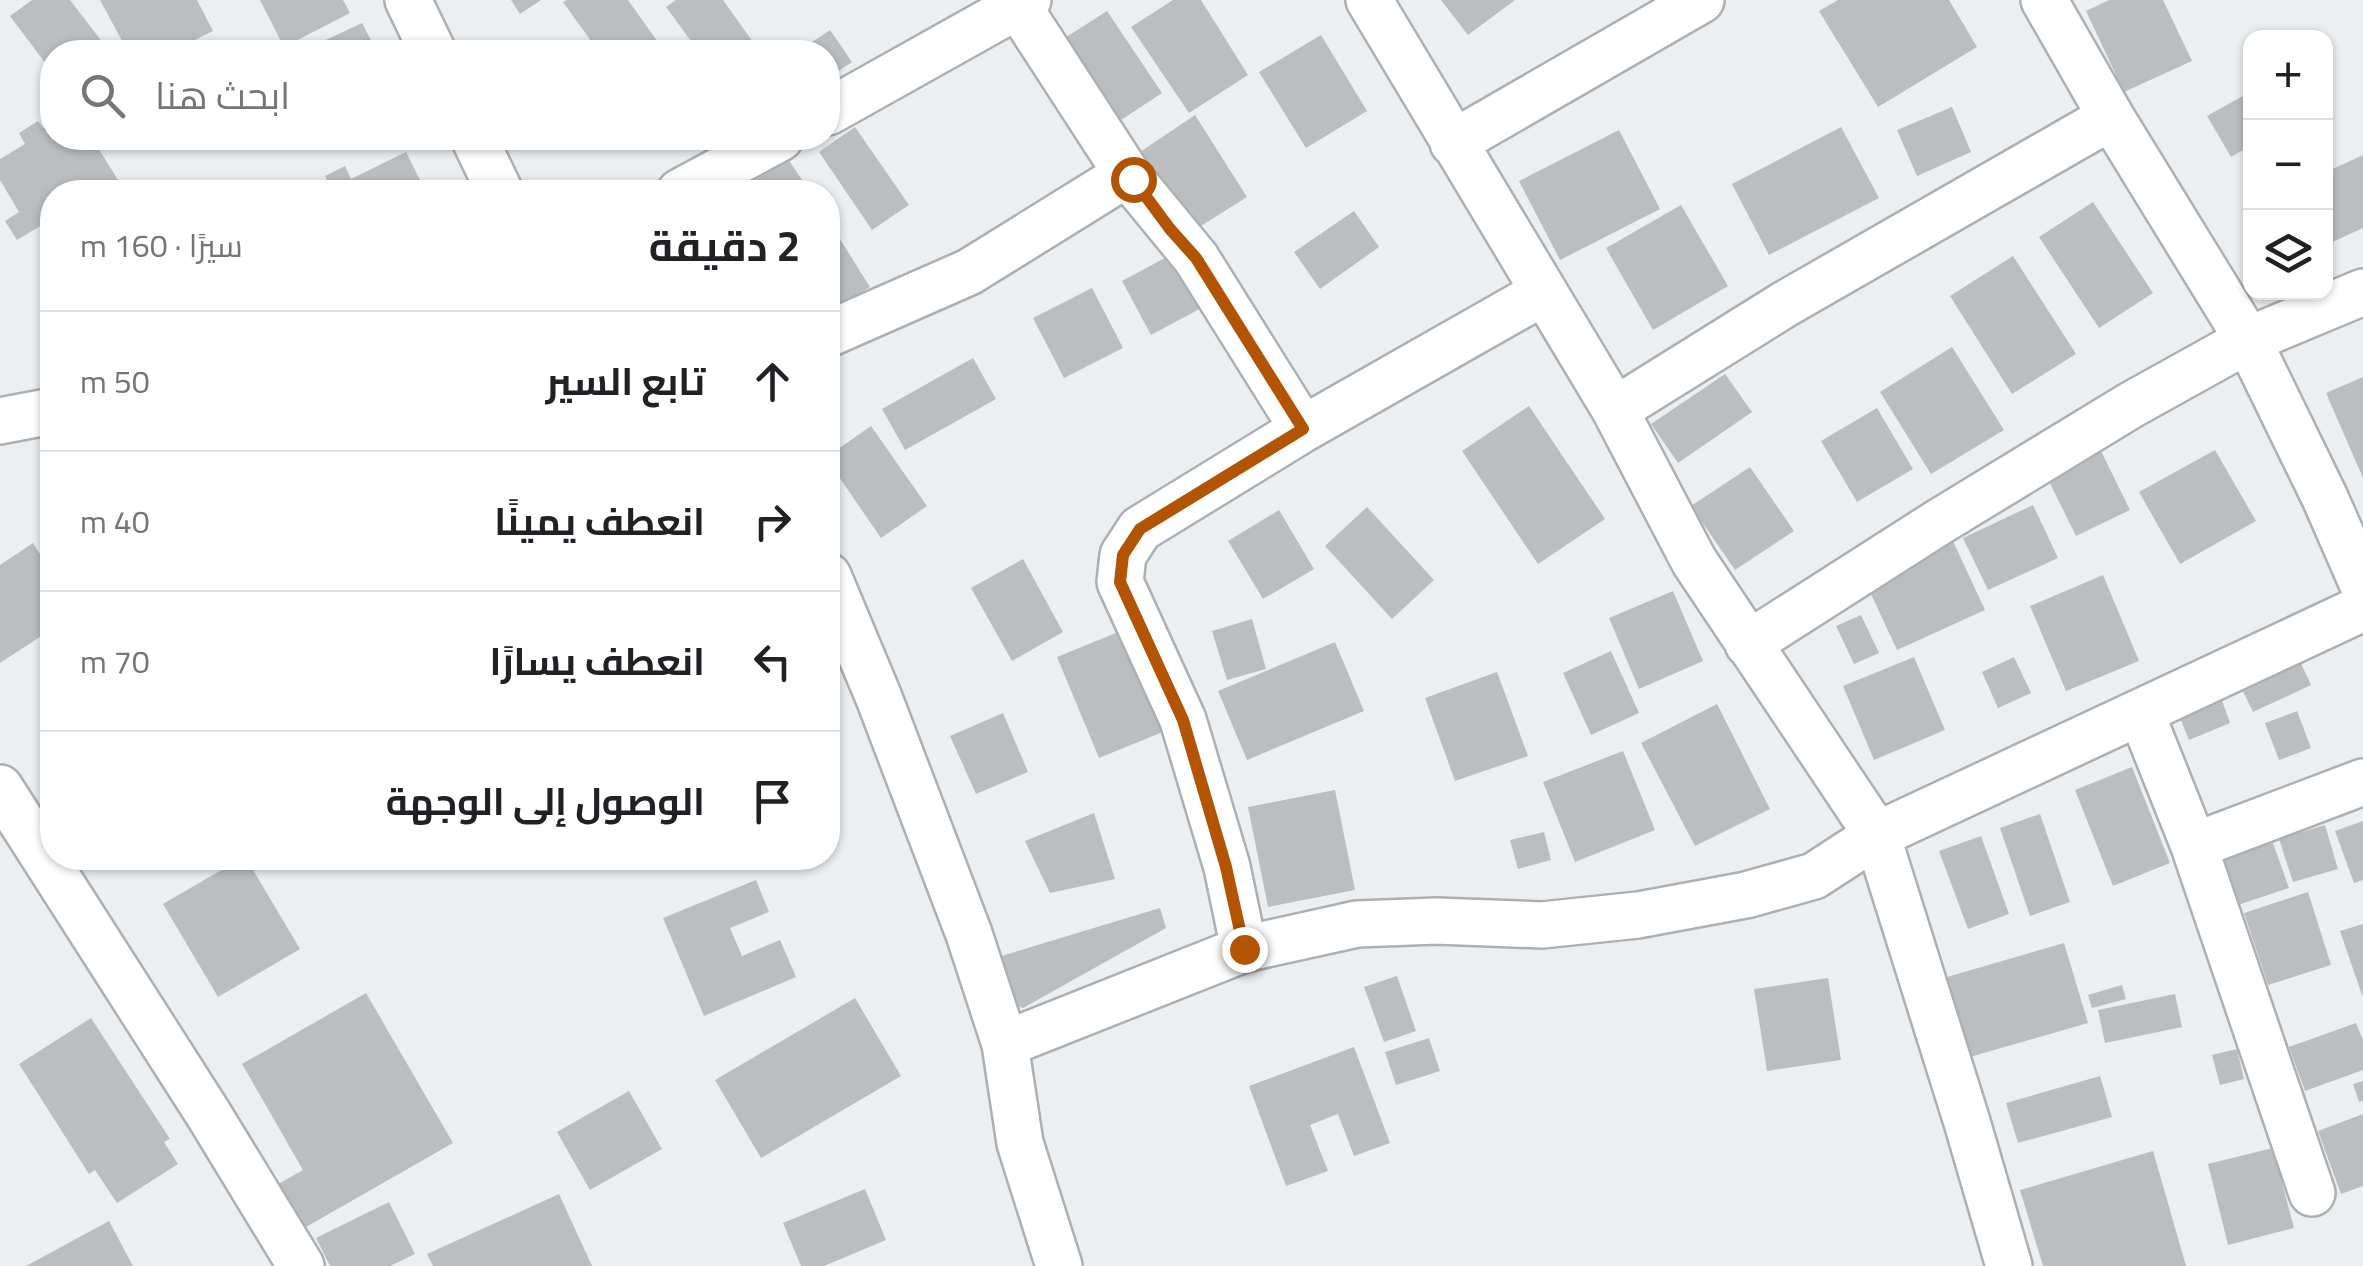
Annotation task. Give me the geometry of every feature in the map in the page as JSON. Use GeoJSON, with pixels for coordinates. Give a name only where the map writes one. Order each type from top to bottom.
{"type":"FeatureCollection","features":[{"type":"Feature","properties":{"kind":"street"},"geometry":{"type":"LineString","coordinates":[[408,0],[428,40]]}},
{"type":"Feature","properties":{"kind":"street"},"geometry":{"type":"LineString","coordinates":[[1369,0],[1615,410],[1694,560],[1876,835],[2009,1266]]}},
{"type":"Feature","properties":{"kind":"street"},"geometry":{"type":"LineString","coordinates":[[1453,143],[1701,0]]}},
{"type":"Feature","properties":{"kind":"street"},"geometry":{"type":"LineString","coordinates":[[2044,0],[2110,117],[2248,340],[2363,585]]}},
{"type":"Feature","properties":{"kind":"street"},"geometry":{"type":"LineString","coordinates":[[840,105],[1023,3],[1127,174],[1196,258],[1303,429]]}},
{"type":"Feature","properties":{"kind":"street"},"geometry":{"type":"LineString","coordinates":[[1615,410],[1786,304],[2110,117]]}},
{"type":"Feature","properties":{"kind":"street"},"geometry":{"type":"LineString","coordinates":[[480,150],[494,180]]}},
{"type":"Feature","properties":{"kind":"street"},"geometry":{"type":"LineString","coordinates":[[706,180],[759,150]]}},
{"type":"Feature","properties":{"kind":"street"},"geometry":{"type":"LineString","coordinates":[[840,329],[968,272],[1127,174]]}},
{"type":"Feature","properties":{"kind":"street"},"geometry":{"type":"LineString","coordinates":[[1244,949],[1226,867],[1183,720],[1120,582],[1123,555],[1140,529],[1303,429],[1544,292]]}},
{"type":"Feature","properties":{"kind":"street"},"geometry":{"type":"LineString","coordinates":[[1748,644],[2131,404],[2248,340],[2363,292]]}},
{"type":"Feature","properties":{"kind":"street"},"geometry":{"type":"LineString","coordinates":[[0,421],[40,413]]}},
{"type":"Feature","properties":{"kind":"street"},"geometry":{"type":"LineString","coordinates":[[840,605],[969,934],[1006,1044],[1020,1142],[1059,1266]]}},
{"type":"Feature","properties":{"kind":"street"},"geometry":{"type":"LineString","coordinates":[[1006,1044],[1244,949],[1357,924],[1542,925],[1692,905],[1814,876],[1876,835],[2363,608]]}},
{"type":"Feature","properties":{"kind":"street"},"geometry":{"type":"LineString","coordinates":[[2141,714],[2194,846],[2312,1193]]}},
{"type":"Feature","properties":{"kind":"street"},"geometry":{"type":"LineString","coordinates":[[2194,846],[2363,782]]}},
{"type":"Feature","properties":{"kind":"street"},"geometry":{"type":"LineString","coordinates":[[0,788],[40,851]]}},
{"type":"Feature","properties":{"kind":"street"},"geometry":{"type":"LineString","coordinates":[[52,870],[301,1266]]}},
{"type":"Feature","properties":{"kind":"building"},"geometry":{"type":"Polygon","coordinates":[[[32,0],[70,0],[101,40],[40,40],[40,56],[10,16],[32,0]]]}},
{"type":"Feature","properties":{"kind":"building"},"geometry":{"type":"Polygon","coordinates":[[[100,0],[197,0],[213,31],[195,40],[122,40],[100,0]]]}},
{"type":"Feature","properties":{"kind":"building"},"geometry":{"type":"Polygon","coordinates":[[[260,0],[343,0],[350,13],[298,40],[280,40],[260,0]]]}},
{"type":"Feature","properties":{"kind":"building"},"geometry":{"type":"Polygon","coordinates":[[[511,0],[541,0],[520,14],[511,0]]]}},
{"type":"Feature","properties":{"kind":"building"},"geometry":{"type":"Polygon","coordinates":[[[628,0],[656,40],[590,40],[563,2],[628,0]]]}},
{"type":"Feature","properties":{"kind":"building"},"geometry":{"type":"Polygon","coordinates":[[[676,0],[723,0],[751,40],[690,40],[666,7],[676,0]]]}},
{"type":"Feature","properties":{"kind":"building"},"geometry":{"type":"Polygon","coordinates":[[[1173,0],[1201,0],[1248,75],[1189,113],[1131,27],[1173,0]]]}},
{"type":"Feature","properties":{"kind":"building"},"geometry":{"type":"Polygon","coordinates":[[[1441,0],[1515,0],[1468,35],[1441,0]]]}},
{"type":"Feature","properties":{"kind":"building"},"geometry":{"type":"Polygon","coordinates":[[[1838,0],[1949,0],[1977,47],[1878,107],[1819,11],[1838,0]]]}},
{"type":"Feature","properties":{"kind":"building"},"geometry":{"type":"Polygon","coordinates":[[[2109,0],[2163,0],[2192,61],[2124,92],[2086,11],[2109,0]]]}},
{"type":"Feature","properties":{"kind":"building"},"geometry":{"type":"Polygon","coordinates":[[[1107,11],[1162,93],[1115,124],[1060,41],[1107,11]]]}},
{"type":"Feature","properties":{"kind":"building"},"geometry":{"type":"Polygon","coordinates":[[[362,23],[371,40],[326,40],[362,23]]]}},
{"type":"Feature","properties":{"kind":"building"},"geometry":{"type":"Polygon","coordinates":[[[830,30],[837,40],[815,40],[830,30]]]}},
{"type":"Feature","properties":{"kind":"building"},"geometry":{"type":"Polygon","coordinates":[[[1321,35],[1367,111],[1306,148],[1259,72],[1321,35]]]}},
{"type":"Feature","properties":{"kind":"building"},"geometry":{"type":"Polygon","coordinates":[[[840,45],[852,62],[840,70],[840,45]]]}},
{"type":"Feature","properties":{"kind":"building"},"geometry":{"type":"Polygon","coordinates":[[[2243,96],[2243,150],[2231,157],[2207,116],[2243,96]]]}},
{"type":"Feature","properties":{"kind":"building"},"geometry":{"type":"Polygon","coordinates":[[[1952,107],[1971,152],[1917,176],[1897,130],[1952,107]]]}},
{"type":"Feature","properties":{"kind":"building"},"geometry":{"type":"Polygon","coordinates":[[[1195,115],[1247,197],[1196,229],[1167,187],[1156,192],[1131,158],[1195,115]]]}},
{"type":"Feature","properties":{"kind":"building"},"geometry":{"type":"Polygon","coordinates":[[[38,121],[40,150],[99,150],[118,180],[40,180],[40,226],[17,240],[5,221],[19,212],[0,180],[0,159],[25,144],[19,133],[38,121]]]}},
{"type":"Feature","properties":{"kind":"building"},"geometry":{"type":"Polygon","coordinates":[[[855,127],[909,205],[872,230],[819,152],[840,150],[840,137],[855,127]]]}},
{"type":"Feature","properties":{"kind":"building"},"geometry":{"type":"Polygon","coordinates":[[[1841,127],[1879,198],[1769,255],[1732,184],[1841,127]]]}},
{"type":"Feature","properties":{"kind":"building"},"geometry":{"type":"Polygon","coordinates":[[[1619,130],[1660,209],[1560,260],[1519,181],[1619,130]]]}},
{"type":"Feature","properties":{"kind":"building"},"geometry":{"type":"Polygon","coordinates":[[[406,152],[420,180],[327,180],[325,176],[345,166],[351,179],[406,152]]]}},
{"type":"Feature","properties":{"kind":"building"},"geometry":{"type":"Polygon","coordinates":[[[2363,155],[2363,228],[2333,242],[2333,210],[2333,169],[2363,155]]]}},
{"type":"Feature","properties":{"kind":"building"},"geometry":{"type":"Polygon","coordinates":[[[788,159],[802,180],[756,180],[788,159]]]}},
{"type":"Feature","properties":{"kind":"building"},"geometry":{"type":"Polygon","coordinates":[[[2093,202],[2153,293],[2099,328],[2039,237],[2093,202]]]}},
{"type":"Feature","properties":{"kind":"building"},"geometry":{"type":"Polygon","coordinates":[[[1681,205],[1728,286],[1653,330],[1606,248],[1681,205]]]}},
{"type":"Feature","properties":{"kind":"building"},"geometry":{"type":"Polygon","coordinates":[[[1354,211],[1379,247],[1320,289],[1294,252],[1354,211]]]}},
{"type":"Feature","properties":{"kind":"building"},"geometry":{"type":"Polygon","coordinates":[[[840,239],[870,287],[840,306],[840,239]]]}},
{"type":"Feature","properties":{"kind":"building"},"geometry":{"type":"Polygon","coordinates":[[[1176,252],[1205,306],[1151,335],[1122,281],[1176,252]]]}},
{"type":"Feature","properties":{"kind":"building"},"geometry":{"type":"Polygon","coordinates":[[[2013,256],[2076,354],[2012,394],[1950,296],[2013,256]]]}},
{"type":"Feature","properties":{"kind":"building"},"geometry":{"type":"Polygon","coordinates":[[[1092,288],[1123,348],[1064,378],[1033,318],[1092,288]]]}},
{"type":"Feature","properties":{"kind":"building"},"geometry":{"type":"Polygon","coordinates":[[[1952,347],[2004,430],[1931,474],[1880,392],[1952,347]]]}},
{"type":"Feature","properties":{"kind":"building"},"geometry":{"type":"Polygon","coordinates":[[[973,358],[996,399],[905,450],[882,409],[973,358]]]}},
{"type":"Feature","properties":{"kind":"building"},"geometry":{"type":"Polygon","coordinates":[[[1725,374],[1752,412],[1678,463],[1651,424],[1725,374]]]}},
{"type":"Feature","properties":{"kind":"building"},"geometry":{"type":"Polygon","coordinates":[[[2363,377],[2363,478],[2326,393],[2363,377]]]}},
{"type":"Feature","properties":{"kind":"building"},"geometry":{"type":"Polygon","coordinates":[[[1529,406],[1605,519],[1538,564],[1462,451],[1529,406]]]}},
{"type":"Feature","properties":{"kind":"building"},"geometry":{"type":"Polygon","coordinates":[[[1877,408],[1913,469],[1857,502],[1821,441],[1877,408]]]}},
{"type":"Feature","properties":{"kind":"building"},"geometry":{"type":"Polygon","coordinates":[[[871,426],[927,506],[881,538],[840,478],[840,448],[871,426]]]}},
{"type":"Feature","properties":{"kind":"building"},"geometry":{"type":"Polygon","coordinates":[[[2099,447],[2130,510],[2076,536],[2045,473],[2099,447]]]}},
{"type":"Feature","properties":{"kind":"building"},"geometry":{"type":"Polygon","coordinates":[[[2215,450],[2256,521],[2180,564],[2139,492],[2215,450]]]}},
{"type":"Feature","properties":{"kind":"building"},"geometry":{"type":"Polygon","coordinates":[[[1750,467],[1794,531],[1735,570],[1691,506],[1750,467]]]}},
{"type":"Feature","properties":{"kind":"building"},"geometry":{"type":"Polygon","coordinates":[[[2033,505],[2058,558],[1988,590],[1963,538],[2033,505]]]}},
{"type":"Feature","properties":{"kind":"building"},"geometry":{"type":"Polygon","coordinates":[[[1367,507],[1434,580],[1392,619],[1325,546],[1367,507]]]}},
{"type":"Feature","properties":{"kind":"building"},"geometry":{"type":"Polygon","coordinates":[[[1279,510],[1314,569],[1263,599],[1228,541],[1279,510]]]}},
{"type":"Feature","properties":{"kind":"building"},"geometry":{"type":"Polygon","coordinates":[[[1952,539],[1985,610],[1897,650],[1864,579],[1952,539]]]}},
{"type":"Feature","properties":{"kind":"building"},"geometry":{"type":"Polygon","coordinates":[[[33,543],[40,554],[40,637],[0,663],[0,565],[33,543]]]}},
{"type":"Feature","properties":{"kind":"building"},"geometry":{"type":"Polygon","coordinates":[[[1023,559],[1063,632],[1012,661],[971,588],[1023,559]]]}},
{"type":"Feature","properties":{"kind":"building"},"geometry":{"type":"Polygon","coordinates":[[[2103,575],[2139,661],[2066,691],[2030,606],[2103,575]]]}},
{"type":"Feature","properties":{"kind":"building"},"geometry":{"type":"Polygon","coordinates":[[[1673,591],[1703,661],[1639,689],[1609,618],[1673,591]]]}},
{"type":"Feature","properties":{"kind":"building"},"geometry":{"type":"Polygon","coordinates":[[[1861,615],[1879,653],[1854,664],[1836,626],[1861,615]]]}},
{"type":"Feature","properties":{"kind":"building"},"geometry":{"type":"Polygon","coordinates":[[[1252,619],[1266,669],[1227,680],[1212,631],[1252,619]]]}},
{"type":"Feature","properties":{"kind":"building"},"geometry":{"type":"Polygon","coordinates":[[[1128,628],[1170,729],[1099,758],[1057,657],[1128,628]]]}},
{"type":"Feature","properties":{"kind":"building"},"geometry":{"type":"Polygon","coordinates":[[[1335,642],[1364,711],[1247,760],[1218,691],[1335,642]]]}},
{"type":"Feature","properties":{"kind":"building"},"geometry":{"type":"Polygon","coordinates":[[[1611,651],[1639,713],[1591,735],[1563,673],[1611,651]]]}},
{"type":"Feature","properties":{"kind":"building"},"geometry":{"type":"Polygon","coordinates":[[[2297,655],[2311,685],[2253,712],[2239,683],[2297,655]]]}},
{"type":"Feature","properties":{"kind":"building"},"geometry":{"type":"Polygon","coordinates":[[[1914,657],[1945,730],[1874,760],[1843,686],[1914,657]]]}},
{"type":"Feature","properties":{"kind":"building"},"geometry":{"type":"Polygon","coordinates":[[[2014,657],[2031,693],[1998,708],[1982,672],[2014,657]]]}},
{"type":"Feature","properties":{"kind":"building"},"geometry":{"type":"Polygon","coordinates":[[[1497,672],[1528,756],[1455,781],[1425,698],[1497,672]]]}},
{"type":"Feature","properties":{"kind":"building"},"geometry":{"type":"Polygon","coordinates":[[[2220,695],[2230,723],[2189,740],[2178,713],[2220,695]]]}},
{"type":"Feature","properties":{"kind":"building"},"geometry":{"type":"Polygon","coordinates":[[[1717,704],[1770,809],[1695,846],[1641,743],[1717,704]]]}},
{"type":"Feature","properties":{"kind":"building"},"geometry":{"type":"Polygon","coordinates":[[[2297,711],[2311,748],[2279,760],[2265,723],[2297,711]]]}},
{"type":"Feature","properties":{"kind":"building"},"geometry":{"type":"Polygon","coordinates":[[[1003,713],[1028,772],[976,794],[950,736],[1003,713]]]}},
{"type":"Feature","properties":{"kind":"building"},"geometry":{"type":"Polygon","coordinates":[[[1623,751],[1655,830],[1575,862],[1543,782],[1623,751]]]}},
{"type":"Feature","properties":{"kind":"building"},"geometry":{"type":"Polygon","coordinates":[[[2132,767],[2170,863],[2113,886],[2075,790],[2132,767]]]}},
{"type":"Feature","properties":{"kind":"building"},"geometry":{"type":"Polygon","coordinates":[[[1335,790],[1355,890],[1268,907],[1248,807],[1335,790]]]}},
{"type":"Feature","properties":{"kind":"building"},"geometry":{"type":"Polygon","coordinates":[[[1094,813],[1115,879],[1050,893],[1025,841],[1094,813]]]}},
{"type":"Feature","properties":{"kind":"building"},"geometry":{"type":"Polygon","coordinates":[[[2040,814],[2070,902],[2030,916],[2000,828],[2040,814]]]}},
{"type":"Feature","properties":{"kind":"building"},"geometry":{"type":"Polygon","coordinates":[[[2363,821],[2363,880],[2354,883],[2335,831],[2363,821]]]}},
{"type":"Feature","properties":{"kind":"building"},"geometry":{"type":"Polygon","coordinates":[[[2325,825],[2338,869],[2293,882],[2279,839],[2325,825]]]}},
{"type":"Feature","properties":{"kind":"building"},"geometry":{"type":"Polygon","coordinates":[[[1544,832],[1551,860],[1518,869],[1510,840],[1544,832]]]}},
{"type":"Feature","properties":{"kind":"building"},"geometry":{"type":"Polygon","coordinates":[[[1981,836],[2009,914],[1968,929],[1939,851],[1981,836]]]}},
{"type":"Feature","properties":{"kind":"building"},"geometry":{"type":"Polygon","coordinates":[[[2273,843],[2289,888],[2238,905],[2223,860],[2273,843]]]}},
{"type":"Feature","properties":{"kind":"building"},"geometry":{"type":"Polygon","coordinates":[[[221,870],[253,870],[300,949],[218,997],[163,904],[221,870]]]}},
{"type":"Feature","properties":{"kind":"building"},"geometry":{"type":"Polygon","coordinates":[[[756,880],[769,912],[730,928],[742,956],[780,940],[796,977],[704,1016],[663,918],[756,880]]]}},
{"type":"Feature","properties":{"kind":"building"},"geometry":{"type":"Polygon","coordinates":[[[2308,892],[2331,965],[2268,985],[2244,913],[2308,892]]]}},
{"type":"Feature","properties":{"kind":"building"},"geometry":{"type":"Polygon","coordinates":[[[1160,908],[1166,928],[1023,1008],[994,999],[985,961],[1160,908]]]}},
{"type":"Feature","properties":{"kind":"building"},"geometry":{"type":"Polygon","coordinates":[[[2363,924],[2363,995],[2362,995],[2340,931],[2363,924]]]}},
{"type":"Feature","properties":{"kind":"building"},"geometry":{"type":"Polygon","coordinates":[[[2064,943],[2088,1023],[1970,1057],[1947,977],[2064,943]]]}},
{"type":"Feature","properties":{"kind":"building"},"geometry":{"type":"Polygon","coordinates":[[[1397,976],[1416,1031],[1384,1042],[1364,987],[1397,976]]]}},
{"type":"Feature","properties":{"kind":"building"},"geometry":{"type":"Polygon","coordinates":[[[1828,978],[1841,1060],[1767,1071],[1754,989],[1828,978]]]}},
{"type":"Feature","properties":{"kind":"building"},"geometry":{"type":"Polygon","coordinates":[[[2122,985],[2126,999],[2092,1008],[2088,995],[2122,985]]]}},
{"type":"Feature","properties":{"kind":"building"},"geometry":{"type":"Polygon","coordinates":[[[366,993],[453,1143],[299,1231],[273,1187],[303,1170],[242,1064],[366,993]]]}},
{"type":"Feature","properties":{"kind":"building"},"geometry":{"type":"Polygon","coordinates":[[[2175,994],[2182,1027],[2105,1043],[2098,1010],[2175,994]]]}},
{"type":"Feature","properties":{"kind":"building"},"geometry":{"type":"Polygon","coordinates":[[[855,998],[901,1076],[761,1158],[715,1080],[855,998]]]}},
{"type":"Feature","properties":{"kind":"building"},"geometry":{"type":"Polygon","coordinates":[[[91,1018],[170,1139],[164,1142],[178,1164],[117,1203],[95,1170],[89,1174],[19,1064],[91,1018]]]}},
{"type":"Feature","properties":{"kind":"building"},"geometry":{"type":"Polygon","coordinates":[[[2356,1023],[2363,1040],[2363,1070],[2305,1091],[2289,1047],[2356,1023]]]}},
{"type":"Feature","properties":{"kind":"building"},"geometry":{"type":"Polygon","coordinates":[[[1429,1038],[1440,1071],[1396,1085],[1385,1052],[1429,1038]]]}},
{"type":"Feature","properties":{"kind":"building"},"geometry":{"type":"Polygon","coordinates":[[[1354,1047],[1390,1143],[1354,1156],[1338,1114],[1310,1125],[1328,1171],[1286,1186],[1249,1086],[1354,1047]]]}},
{"type":"Feature","properties":{"kind":"building"},"geometry":{"type":"Polygon","coordinates":[[[2237,1049],[2244,1079],[2220,1085],[2212,1055],[2237,1049]]]}},
{"type":"Feature","properties":{"kind":"building"},"geometry":{"type":"Polygon","coordinates":[[[2100,1076],[2112,1117],[2018,1143],[2006,1103],[2100,1076]]]}},
{"type":"Feature","properties":{"kind":"building"},"geometry":{"type":"Polygon","coordinates":[[[2363,1081],[2363,1101],[2359,1102],[2353,1084],[2363,1081]]]}},
{"type":"Feature","properties":{"kind":"building"},"geometry":{"type":"Polygon","coordinates":[[[629,1091],[662,1149],[590,1190],[557,1132],[629,1091]]]}},
{"type":"Feature","properties":{"kind":"building"},"geometry":{"type":"Polygon","coordinates":[[[2363,1114],[2363,1186],[2341,1194],[2318,1131],[2363,1114]]]}},
{"type":"Feature","properties":{"kind":"building"},"geometry":{"type":"Polygon","coordinates":[[[2273,1148],[2294,1228],[2228,1245],[2208,1164],[2273,1148]]]}},
{"type":"Feature","properties":{"kind":"building"},"geometry":{"type":"Polygon","coordinates":[[[2153,1151],[2186,1266],[2043,1266],[2020,1190],[2153,1151]]]}},
{"type":"Feature","properties":{"kind":"building"},"geometry":{"type":"Polygon","coordinates":[[[865,1189],[886,1240],[824,1266],[801,1266],[783,1223],[865,1189]]]}},
{"type":"Feature","properties":{"kind":"building"},"geometry":{"type":"Polygon","coordinates":[[[559,1194],[592,1266],[433,1266],[427,1254],[559,1194]]]}},
{"type":"Feature","properties":{"kind":"building"},"geometry":{"type":"Polygon","coordinates":[[[389,1202],[415,1254],[390,1266],[330,1266],[316,1238],[389,1202]]]}},
{"type":"Feature","properties":{"kind":"building"},"geometry":{"type":"Polygon","coordinates":[[[109,1221],[133,1266],[26,1266],[109,1221]]]}},
{"type":"Feature","properties":{"kind":"route"},"geometry":{"type":"LineString","coordinates":[[1133,179],[1196,258],[1303,429],[1140,529],[1123,555],[1120,582],[1183,720],[1226,867],[1244,949]]}}]}
